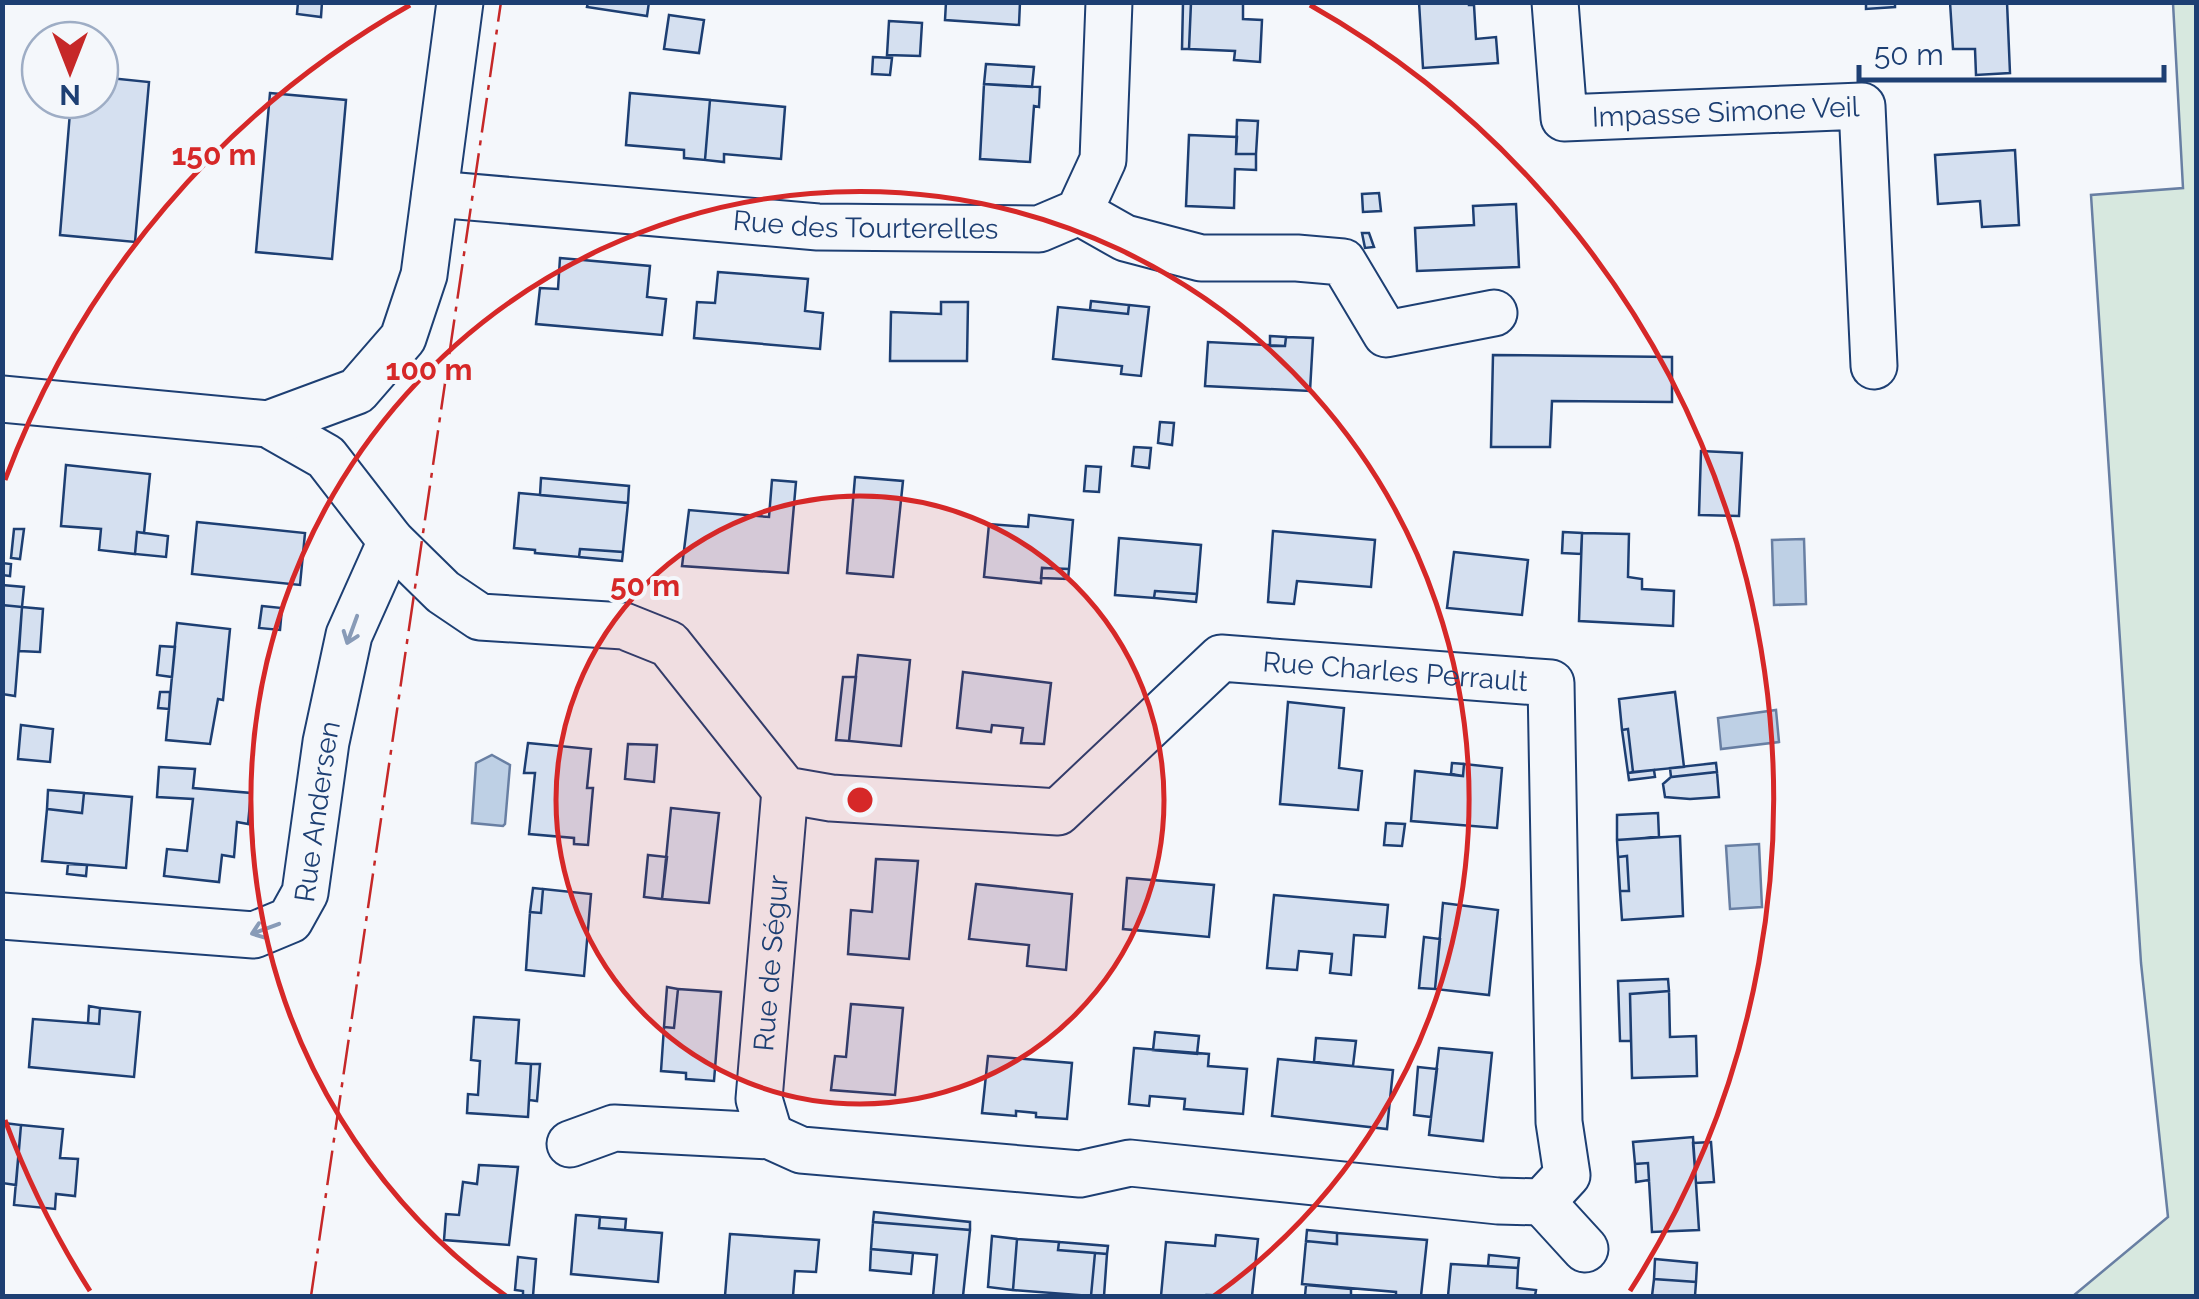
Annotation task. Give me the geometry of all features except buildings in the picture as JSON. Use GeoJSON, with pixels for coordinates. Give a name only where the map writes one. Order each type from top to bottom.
{"type":"FeatureCollection","features":[{"type":"Feature","properties":{"kind":"street"},"geometry":{"type":"LineString","coordinates":[[268,424],[357,391],[403,338],[424,275],[460,2]]}},
{"type":"Feature","properties":{"kind":"street"},"geometry":{"type":"LineString","coordinates":[[1109,2],[1102,160],[1079,212],[1125,238],[1201,258],[1343,262],[1386,334],[1494,313]]}},
{"type":"Feature","properties":{"kind":"street","name":"Impasse Simone Veil"},"geometry":{"type":"LineString","coordinates":[[1554,2],[1564,118],[1862,106],[1874,366]]}},
{"type":"Feature","properties":{"kind":"street","name":"Rue des Tourterelles"},"geometry":{"type":"LineString","coordinates":[[435,194],[818,227],[1039,229],[1079,212]]}},
{"type":"Feature","properties":{"kind":"street"},"geometry":{"type":"LineString","coordinates":[[2,399],[268,424],[326,458],[391,541],[443,592],[480,617],[624,626],[668,644],[785,790]]}},
{"type":"Feature","properties":{"kind":"street","name":"Rue Andersen"},"geometry":{"type":"LineString","coordinates":[[2,916],[254,935],[290,920],[305,892],[326,742],[349,635],[391,541]]}},
{"type":"Feature","properties":{"kind":"street","name":"Rue Charles Perrault"},"geometry":{"type":"LineString","coordinates":[[785,790],[831,798],[1058,812],[1221,658],[1551,683],[1559,1122],[1566,1176],[1542,1202]]}},
{"type":"Feature","properties":{"kind":"street","name":"Rue de Ségur"},"geometry":{"type":"LineString","coordinates":[[770,1136],[760,1099],[785,790]]}},
{"type":"Feature","properties":{"kind":"street"},"geometry":{"type":"LineString","coordinates":[[570,1144],[614,1128],[770,1136],[801,1150],[1080,1174],[1130,1163],[1542,1202],[1585,1248]]}},
{"type":"Feature","properties":{"kind":"shaded area"},"geometry":{"type":"Polygon","coordinates":[[[2173,3],[2196,3],[2196,1296],[2073,1296],[2168,1217],[2141,963],[2091,195],[2183,188],[2173,3]]]}},
{"type":"Feature","properties":{"kind":"water"},"geometry":{"type":"Polygon","coordinates":[[[1804,539],[1806,604],[1774,605],[1772,540],[1804,539]]]}},
{"type":"Feature","properties":{"kind":"water"},"geometry":{"type":"Polygon","coordinates":[[[1776,710],[1779,742],[1721,749],[1718,718],[1776,710]]]}},
{"type":"Feature","properties":{"kind":"water"},"geometry":{"type":"Polygon","coordinates":[[[492,755],[510,765],[503,826],[472,823],[476,763],[492,755]]]}},
{"type":"Feature","properties":{"kind":"water"},"geometry":{"type":"Polygon","coordinates":[[[1759,844],[1762,907],[1730,909],[1726,846],[1759,844]]]}},
{"type":"Feature","properties":{"kind":"power"},"geometry":{"type":"LineString","coordinates":[[311,1296],[501,2]]}}]}
